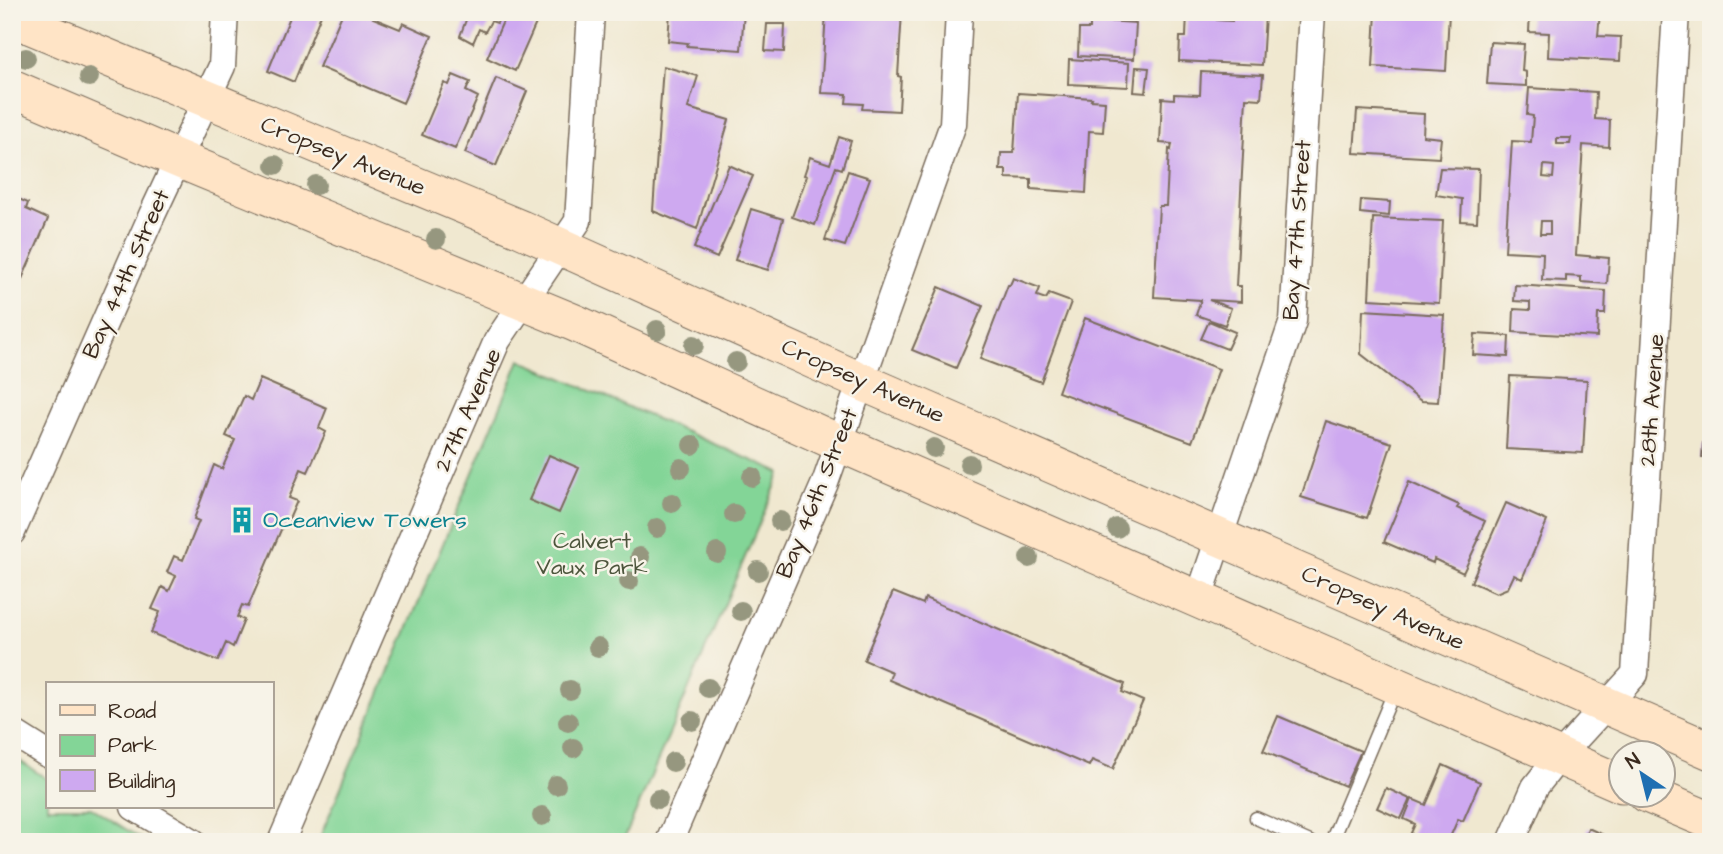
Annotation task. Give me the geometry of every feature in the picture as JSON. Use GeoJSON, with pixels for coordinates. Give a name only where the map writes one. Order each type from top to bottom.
{"type":"FeatureCollection","features":[{"type":"Feature","properties":{"kind":"main road","name":"Cropsey Avenue"},"geometry":{"type":"LineString","coordinates":[[12,18],[561,247],[860,381],[1711,751]]}},
{"type":"Feature","properties":{"kind":"main road"},"geometry":{"type":"LineString","coordinates":[[12,88],[523,302],[1608,778]]}},
{"type":"Feature","properties":{"kind":"main road"},"geometry":{"type":"LineString","coordinates":[[1675,808],[1708,824]]}},
{"type":"Feature","properties":{"kind":"street","name":"Bay 44th Street"},"geometry":{"type":"LineString","coordinates":[[12,532],[222,66],[226,12]]}},
{"type":"Feature","properties":{"kind":"street","name":"27th Avenue"},"geometry":{"type":"LineString","coordinates":[[281,842],[497,341],[578,221],[591,12]]}},
{"type":"Feature","properties":{"kind":"street","name":"Bay 46th Street"},"geometry":{"type":"LineString","coordinates":[[669,842],[825,483],[953,124],[959,12]]}},
{"type":"Feature","properties":{"kind":"street","name":"Bay 47th Street"},"geometry":{"type":"LineString","coordinates":[[1198,600],[1293,321],[1311,12]]}},
{"type":"Feature","properties":{"kind":"street","name":"28th Avenue"},"geometry":{"type":"LineString","coordinates":[[1511,842],[1535,787],[1635,674],[1676,12]]}},
{"type":"Feature","properties":{"kind":"street"},"geometry":{"type":"LineString","coordinates":[[12,732],[46,753]]}},
{"type":"Feature","properties":{"kind":"street"},"geometry":{"type":"LineString","coordinates":[[136,808],[193,842]]}},
{"type":"Feature","properties":{"kind":"lane"},"geometry":{"type":"LineString","coordinates":[[1331,842],[1396,687]]}},
{"type":"Feature","properties":{"kind":"lane"},"geometry":{"type":"LineString","coordinates":[[1256,818],[1310,842]]}},
{"type":"Feature","properties":{"kind":"green space","name":"Calvert Vaux Park"},"geometry":{"type":"Polygon","coordinates":[[[520,360],[781,473],[623,842],[318,842],[520,360]]]}},
{"type":"Feature","properties":{"kind":"green space"},"geometry":{"type":"Polygon","coordinates":[[[12,756],[46,778],[46,808],[93,808],[146,842],[12,842],[12,756]]]}},
{"type":"Feature","properties":{"kind":"building"},"geometry":{"type":"Polygon","coordinates":[[[292,12],[322,12],[294,82],[268,71],[292,12]]]}},
{"type":"Feature","properties":{"kind":"building"},"geometry":{"type":"Polygon","coordinates":[[[343,12],[376,12],[373,18],[400,29],[403,23],[432,36],[403,103],[319,67],[343,12]]]}},
{"type":"Feature","properties":{"kind":"building"},"geometry":{"type":"Polygon","coordinates":[[[469,12],[502,12],[497,23],[491,21],[485,32],[479,29],[473,43],[460,36],[469,12]]]}},
{"type":"Feature","properties":{"kind":"building"},"geometry":{"type":"Polygon","coordinates":[[[507,12],[541,12],[515,71],[487,58],[507,12]]]}},
{"type":"Feature","properties":{"kind":"building"},"geometry":{"type":"Polygon","coordinates":[[[670,12],[744,12],[741,50],[687,46],[688,43],[668,41],[670,12]]]}},
{"type":"Feature","properties":{"kind":"building"},"geometry":{"type":"Polygon","coordinates":[[[826,12],[902,12],[899,111],[862,109],[863,104],[846,103],[847,94],[821,93],[826,12]]]}},
{"type":"Feature","properties":{"kind":"building"},"geometry":{"type":"Polygon","coordinates":[[[1187,12],[1217,12],[1217,20],[1232,21],[1232,12],[1265,15],[1262,65],[1179,61],[1180,37],[1186,37],[1187,12]]]}},
{"type":"Feature","properties":{"kind":"building"},"geometry":{"type":"Polygon","coordinates":[[[1376,12],[1449,12],[1446,71],[1373,67],[1376,12]]]}},
{"type":"Feature","properties":{"kind":"building"},"geometry":{"type":"Polygon","coordinates":[[[1530,12],[1600,12],[1598,36],[1621,37],[1620,61],[1548,57],[1549,33],[1529,32],[1530,12]]]}},
{"type":"Feature","properties":{"kind":"building"},"geometry":{"type":"Polygon","coordinates":[[[1090,20],[1136,23],[1134,59],[1078,56],[1079,29],[1090,29],[1090,20]]]}},
{"type":"Feature","properties":{"kind":"building"},"geometry":{"type":"Polygon","coordinates":[[[767,24],[785,24],[784,52],[765,51],[767,24]]]}},
{"type":"Feature","properties":{"kind":"building"},"geometry":{"type":"Polygon","coordinates":[[[1490,42],[1524,44],[1522,71],[1526,72],[1526,86],[1487,84],[1490,42]]]}},
{"type":"Feature","properties":{"kind":"building"},"geometry":{"type":"Polygon","coordinates":[[[1069,59],[1129,63],[1128,87],[1068,84],[1069,59]]]}},
{"type":"Feature","properties":{"kind":"building"},"geometry":{"type":"Polygon","coordinates":[[[663,66],[698,76],[688,108],[729,120],[697,229],[653,211],[663,66]]]}},
{"type":"Feature","properties":{"kind":"building"},"geometry":{"type":"Polygon","coordinates":[[[1136,67],[1149,68],[1146,93],[1134,92],[1136,67]]]}},
{"type":"Feature","properties":{"kind":"building"},"geometry":{"type":"Polygon","coordinates":[[[1201,72],[1263,75],[1261,99],[1246,98],[1236,286],[1241,286],[1241,302],[1209,300],[1231,308],[1225,325],[1196,315],[1201,300],[1154,297],[1159,206],[1166,206],[1169,149],[1171,150],[1172,144],[1160,143],[1162,98],[1174,99],[1174,94],[1200,95],[1201,72]]]}},
{"type":"Feature","properties":{"kind":"building"},"geometry":{"type":"Polygon","coordinates":[[[453,75],[470,82],[466,91],[478,97],[455,149],[422,135],[444,83],[449,85],[453,75]]]}},
{"type":"Feature","properties":{"kind":"building"},"geometry":{"type":"Polygon","coordinates":[[[496,78],[527,91],[496,166],[465,153],[496,78]]]}},
{"type":"Feature","properties":{"kind":"building"},"geometry":{"type":"Polygon","coordinates":[[[1529,88],[1596,92],[1595,119],[1610,120],[1609,147],[1583,145],[1576,255],[1609,258],[1607,284],[1581,282],[1581,277],[1566,276],[1566,281],[1542,280],[1543,253],[1505,251],[1512,141],[1531,142],[1533,116],[1527,115],[1529,88]],[[1557,138],[1557,144],[1570,144],[1571,138],[1557,138]],[[1544,165],[1543,177],[1553,178],[1554,166],[1544,165]],[[1541,221],[1540,234],[1550,234],[1550,221],[1541,221]]]}},
{"type":"Feature","properties":{"kind":"building"},"geometry":{"type":"Polygon","coordinates":[[[1018,93],[1105,101],[1103,132],[1089,131],[1086,193],[1031,189],[1031,179],[1006,178],[1006,170],[1000,170],[1001,153],[1014,153],[1018,93]]]}},
{"type":"Feature","properties":{"kind":"building"},"geometry":{"type":"Polygon","coordinates":[[[1357,110],[1424,114],[1423,136],[1441,138],[1439,158],[1354,153],[1357,110]]]}},
{"type":"Feature","properties":{"kind":"building"},"geometry":{"type":"Polygon","coordinates":[[[839,137],[851,141],[842,169],[836,167],[815,225],[792,217],[807,176],[804,175],[810,157],[830,164],[839,137]]]}},
{"type":"Feature","properties":{"kind":"building"},"geometry":{"type":"Polygon","coordinates":[[[729,165],[753,176],[717,258],[694,248],[729,165]]]}},
{"type":"Feature","properties":{"kind":"building"},"geometry":{"type":"Polygon","coordinates":[[[1440,168],[1479,169],[1477,222],[1461,221],[1462,199],[1436,195],[1440,168]]]}},
{"type":"Feature","properties":{"kind":"building"},"geometry":{"type":"Polygon","coordinates":[[[848,171],[870,178],[845,246],[825,240],[848,171]]]}},
{"type":"Feature","properties":{"kind":"building"},"geometry":{"type":"Polygon","coordinates":[[[12,196],[28,203],[26,209],[48,219],[19,286],[12,283],[12,196]]]}},
{"type":"Feature","properties":{"kind":"building"},"geometry":{"type":"Polygon","coordinates":[[[1361,200],[1390,202],[1389,216],[1360,213],[1361,200]]]}},
{"type":"Feature","properties":{"kind":"building"},"geometry":{"type":"Polygon","coordinates":[[[751,209],[783,219],[768,270],[735,260],[751,209]]]}},
{"type":"Feature","properties":{"kind":"building"},"geometry":{"type":"Polygon","coordinates":[[[1373,218],[1443,221],[1439,303],[1369,299],[1373,218]]]}},
{"type":"Feature","properties":{"kind":"building"},"geometry":{"type":"Polygon","coordinates":[[[1013,278],[1040,288],[1037,296],[1046,299],[1049,294],[1071,302],[1041,382],[980,359],[1013,278]]]}},
{"type":"Feature","properties":{"kind":"building"},"geometry":{"type":"Polygon","coordinates":[[[1515,285],[1606,291],[1605,314],[1598,314],[1597,337],[1513,332],[1514,309],[1530,310],[1530,302],[1514,301],[1515,285]]]}},
{"type":"Feature","properties":{"kind":"building"},"geometry":{"type":"Polygon","coordinates":[[[939,287],[983,306],[956,368],[912,350],[939,287]]]}},
{"type":"Feature","properties":{"kind":"building"},"geometry":{"type":"Polygon","coordinates":[[[1363,310],[1444,315],[1438,402],[1421,401],[1361,354],[1363,310]]]}},
{"type":"Feature","properties":{"kind":"building"},"geometry":{"type":"Polygon","coordinates":[[[1085,318],[1219,369],[1192,442],[1058,392],[1085,318]]]}},
{"type":"Feature","properties":{"kind":"building"},"geometry":{"type":"Polygon","coordinates":[[[1209,321],[1235,332],[1227,349],[1201,339],[1209,321]]]}},
{"type":"Feature","properties":{"kind":"building"},"geometry":{"type":"Polygon","coordinates":[[[1475,334],[1509,336],[1508,357],[1473,355],[1475,334]]]}},
{"type":"Feature","properties":{"kind":"building"},"geometry":{"type":"Polygon","coordinates":[[[1510,376],[1587,380],[1583,453],[1506,449],[1510,376]]]}},
{"type":"Feature","properties":{"kind":"building","name":"Oceanview Towers"},"geometry":{"type":"Polygon","coordinates":[[[260,379],[327,408],[319,428],[326,432],[308,472],[301,469],[289,498],[297,501],[286,526],[283,525],[248,607],[242,605],[237,617],[244,620],[233,647],[226,643],[218,661],[151,633],[160,612],[152,609],[162,587],[169,591],[176,576],[167,572],[174,556],[183,560],[199,521],[194,519],[214,465],[222,469],[235,440],[226,436],[244,396],[251,400],[260,379]]]}},
{"type":"Feature","properties":{"kind":"building"},"geometry":{"type":"Polygon","coordinates":[[[1326,421],[1392,443],[1367,518],[1301,497],[1326,421]]]}},
{"type":"Feature","properties":{"kind":"building"},"geometry":{"type":"Polygon","coordinates":[[[1703,443],[1711,443],[1711,457],[1702,457],[1703,443]]]}},
{"type":"Feature","properties":{"kind":"building"},"geometry":{"type":"Polygon","coordinates":[[[549,455],[579,468],[559,513],[529,500],[549,455]]]}},
{"type":"Feature","properties":{"kind":"building"},"geometry":{"type":"Polygon","coordinates":[[[1409,482],[1459,505],[1457,508],[1485,521],[1463,573],[1434,559],[1433,563],[1384,542],[1409,482]]]}},
{"type":"Feature","properties":{"kind":"building"},"geometry":{"type":"Polygon","coordinates":[[[1506,503],[1547,521],[1522,579],[1514,575],[1508,588],[1496,593],[1471,582],[1506,503]]]}},
{"type":"Feature","properties":{"kind":"building"},"geometry":{"type":"Polygon","coordinates":[[[893,592],[923,604],[925,598],[1125,684],[1122,692],[1143,701],[1113,769],[1092,760],[1089,766],[889,680],[892,672],[864,660],[893,592]]]}},
{"type":"Feature","properties":{"kind":"building"},"geometry":{"type":"Polygon","coordinates":[[[1278,716],[1361,751],[1345,786],[1263,751],[1278,716]]]}},
{"type":"Feature","properties":{"kind":"building"},"geometry":{"type":"Polygon","coordinates":[[[1443,765],[1480,782],[1463,821],[1458,819],[1448,842],[1407,842],[1415,824],[1404,819],[1412,799],[1426,805],[1443,765]]]}},
{"type":"Feature","properties":{"kind":"building"},"geometry":{"type":"Polygon","coordinates":[[[1386,788],[1410,799],[1401,819],[1377,808],[1386,788]]]}},
{"type":"Feature","properties":{"kind":"building"},"geometry":{"type":"Polygon","coordinates":[[[1588,828],[1619,842],[1582,842],[1588,828]]]}},
{"type":"Feature","properties":{"kind":"place","name":"Oceanview Towers"},"geometry":{"type":"Point","coordinates":[242,520]}}]}
